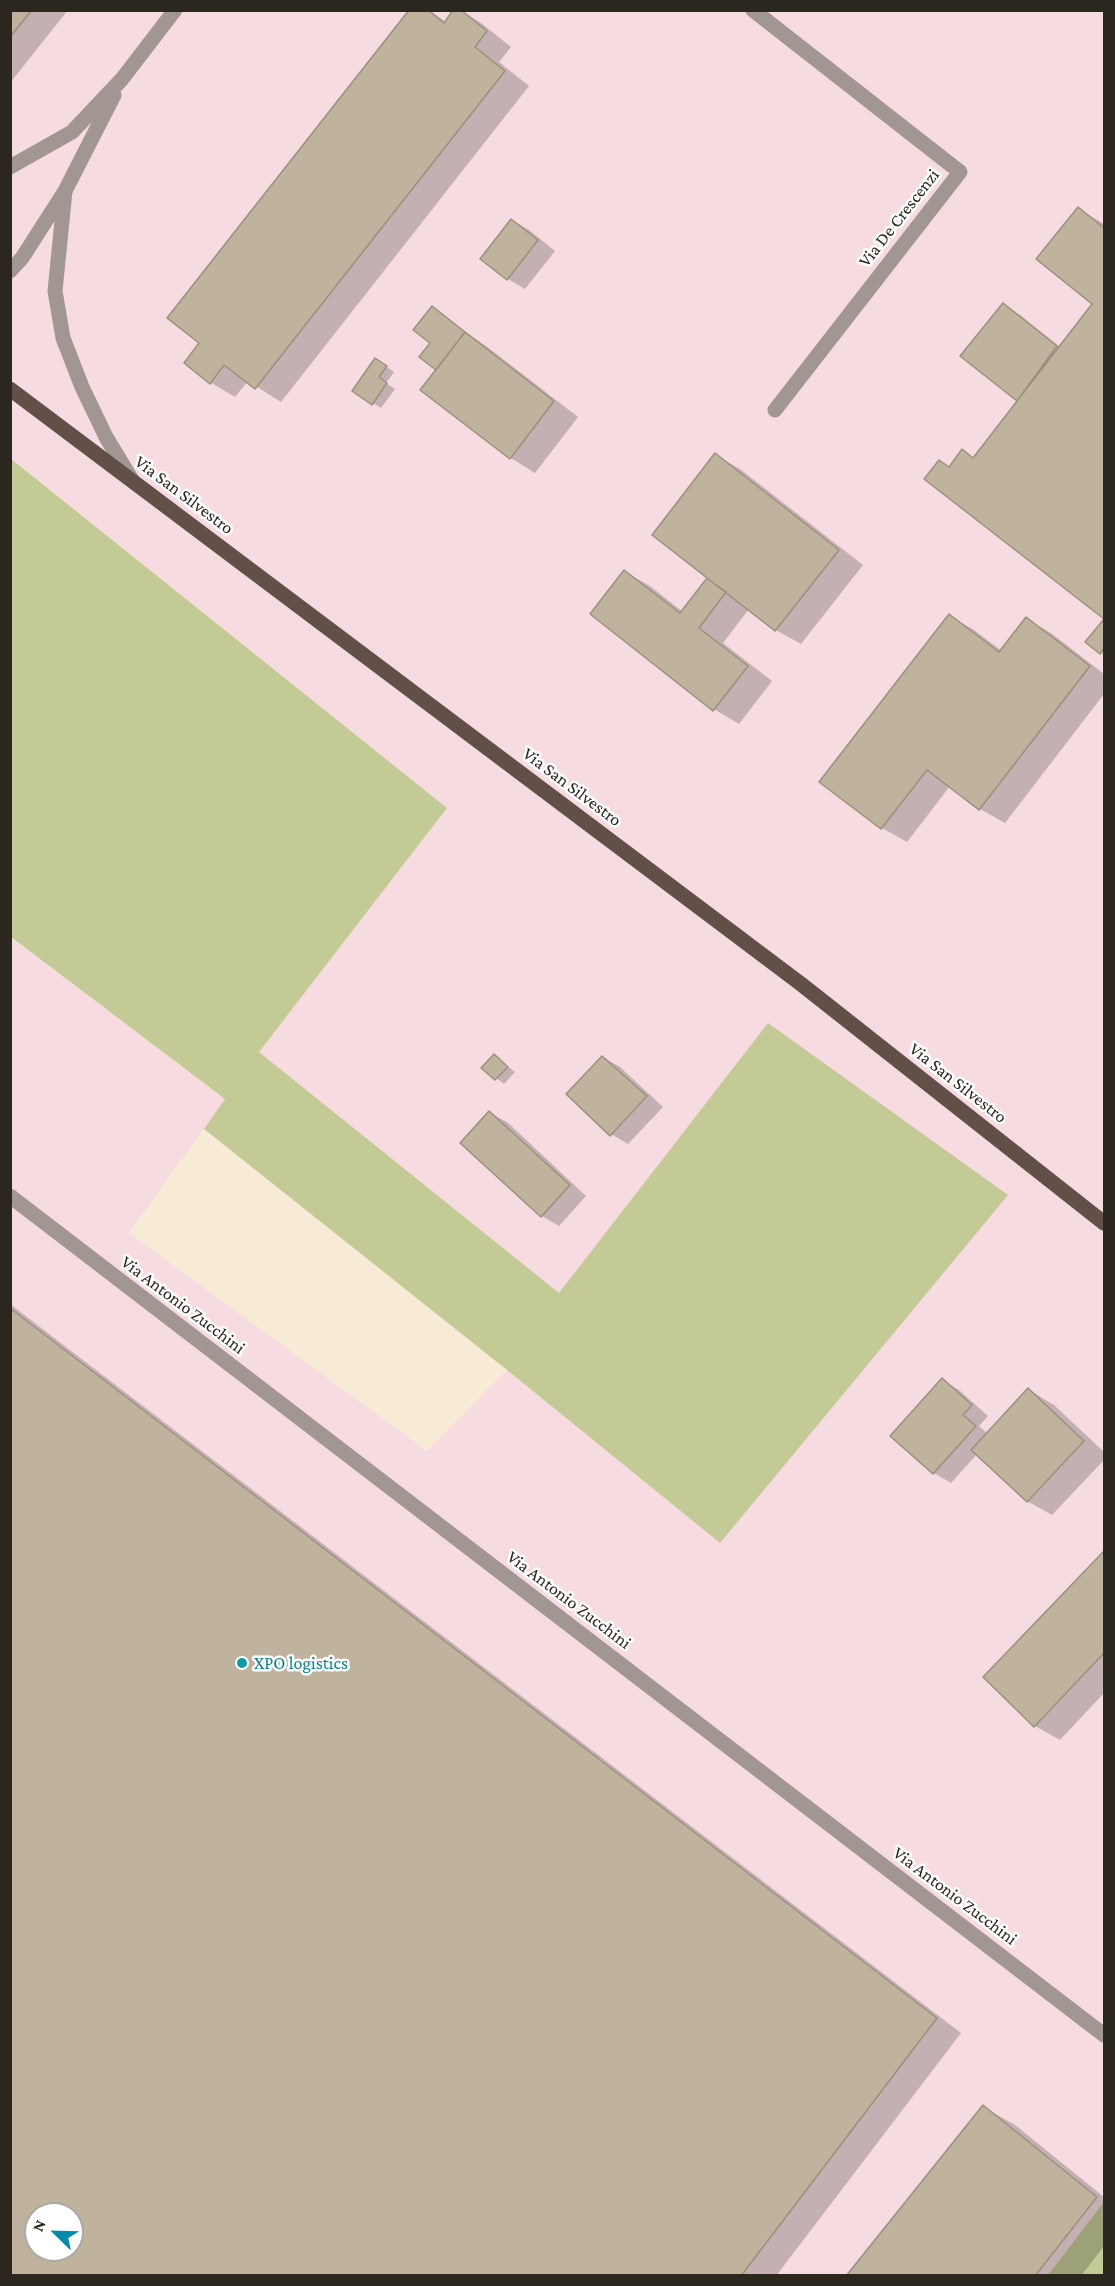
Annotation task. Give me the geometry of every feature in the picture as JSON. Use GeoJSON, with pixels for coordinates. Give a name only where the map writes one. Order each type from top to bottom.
{"type":"FeatureCollection","features":[{"type":"Feature","properties":{"kind":"main road","name":"Via San Silvestro"},"geometry":{"type":"LineString","coordinates":[[10,389],[801,984],[1104,1223]]}},
{"type":"Feature","properties":{"kind":"street"},"geometry":{"type":"LineString","coordinates":[[13,163],[72,132],[122,79],[175,10]]}},
{"type":"Feature","properties":{"kind":"street","name":"Via De Crescenzi"},"geometry":{"type":"LineString","coordinates":[[753,10],[960,172],[775,410]]}},
{"type":"Feature","properties":{"kind":"street"},"geometry":{"type":"LineString","coordinates":[[10,271],[22,258],[65,191],[122,79]]}},
{"type":"Feature","properties":{"kind":"street"},"geometry":{"type":"LineString","coordinates":[[65,191],[55,291],[63,338],[91,407],[132,481]]}},
{"type":"Feature","properties":{"kind":"street","name":"Via Antonio Zucchini"},"geometry":{"type":"LineString","coordinates":[[10,1196],[1104,2035]]}},
{"type":"Feature","properties":{"kind":"shaded area"},"geometry":{"type":"Polygon","coordinates":[[[11,11],[1104,11],[1104,2202],[1048,2275],[11,2275],[10,937],[225,1099],[129,1233],[427,1451],[507,1370],[719,1542],[768,1023],[560,1294],[259,1052],[447,808],[11,458],[11,11]]]}},
{"type":"Feature","properties":{"kind":"green space"},"geometry":{"type":"Polygon","coordinates":[[[10,458],[447,808],[259,1052],[559,1293],[768,1023],[1008,1195],[720,1543],[204,1129],[225,1099],[11,937],[10,458]]]}},
{"type":"Feature","properties":{"kind":"green space"},"geometry":{"type":"Polygon","coordinates":[[[1104,2202],[1104,2275],[1048,2275],[1104,2202]]]}},
{"type":"Feature","properties":{"kind":"building"},"geometry":{"type":"Polygon","coordinates":[[[10,10],[32,10],[10,37],[10,10]]]}},
{"type":"Feature","properties":{"kind":"building"},"geometry":{"type":"Polygon","coordinates":[[[409,10],[428,10],[444,23],[453,10],[461,10],[487,31],[475,47],[505,71],[255,389],[224,365],[210,384],[184,363],[199,343],[167,318],[409,10]]]}},
{"type":"Feature","properties":{"kind":"building"},"geometry":{"type":"Polygon","coordinates":[[[1078,207],[1104,228],[1104,619],[924,479],[939,460],[949,467],[962,449],[973,458],[1092,304],[1036,259],[1078,207]]]}},
{"type":"Feature","properties":{"kind":"building"},"geometry":{"type":"Polygon","coordinates":[[[511,219],[538,240],[507,280],[480,259],[511,219]]]}},
{"type":"Feature","properties":{"kind":"building"},"geometry":{"type":"Polygon","coordinates":[[[1003,303],[1057,346],[1017,401],[960,356],[1003,303]]]}},
{"type":"Feature","properties":{"kind":"building"},"geometry":{"type":"Polygon","coordinates":[[[432,306],[465,332],[436,370],[419,357],[430,343],[413,330],[432,306]]]}},
{"type":"Feature","properties":{"kind":"building"},"geometry":{"type":"Polygon","coordinates":[[[465,332],[554,401],[510,459],[420,390],[465,332]]]}},
{"type":"Feature","properties":{"kind":"building"},"geometry":{"type":"Polygon","coordinates":[[[375,358],[387,366],[379,377],[387,383],[372,405],[352,391],[375,358]]]}},
{"type":"Feature","properties":{"kind":"building"},"geometry":{"type":"Polygon","coordinates":[[[715,453],[839,550],[775,631],[652,535],[715,453]]]}},
{"type":"Feature","properties":{"kind":"building"},"geometry":{"type":"Polygon","coordinates":[[[624,570],[680,613],[707,578],[726,592],[699,628],[748,666],[713,711],[590,614],[624,570]]]}},
{"type":"Feature","properties":{"kind":"building"},"geometry":{"type":"Polygon","coordinates":[[[949,614],[999,652],[1026,617],[1090,666],[979,810],[927,770],[881,829],[819,782],[949,614]]]}},
{"type":"Feature","properties":{"kind":"building"},"geometry":{"type":"Polygon","coordinates":[[[1104,619],[1104,648],[1100,654],[1085,642],[1104,619]]]}},
{"type":"Feature","properties":{"kind":"building"},"geometry":{"type":"Polygon","coordinates":[[[494,1054],[508,1067],[495,1080],[481,1068],[494,1054]]]}},
{"type":"Feature","properties":{"kind":"building"},"geometry":{"type":"Polygon","coordinates":[[[602,1056],[647,1096],[610,1136],[566,1094],[602,1056]]]}},
{"type":"Feature","properties":{"kind":"building"},"geometry":{"type":"Polygon","coordinates":[[[489,1111],[570,1185],[541,1217],[460,1143],[489,1111]]]}},
{"type":"Feature","properties":{"kind":"building","name":"XPO logistics"},"geometry":{"type":"Polygon","coordinates":[[[10,1308],[937,2018],[741,2276],[10,2276],[10,1308]]]}},
{"type":"Feature","properties":{"kind":"building"},"geometry":{"type":"Polygon","coordinates":[[[942,1378],[972,1405],[963,1415],[976,1426],[933,1474],[890,1436],[942,1378]]]}},
{"type":"Feature","properties":{"kind":"building"},"geometry":{"type":"Polygon","coordinates":[[[1028,1388],[1084,1441],[1027,1502],[971,1450],[1028,1388]]]}},
{"type":"Feature","properties":{"kind":"building"},"geometry":{"type":"Polygon","coordinates":[[[1104,1551],[1104,1653],[1034,1727],[983,1677],[1104,1551]]]}},
{"type":"Feature","properties":{"kind":"building"},"geometry":{"type":"Polygon","coordinates":[[[983,2105],[1097,2197],[1035,2276],[846,2276],[983,2105]]]}},
{"type":"Feature","properties":{"kind":"place","name":"XPO logistics"},"geometry":{"type":"Point","coordinates":[242,1663]}}]}
